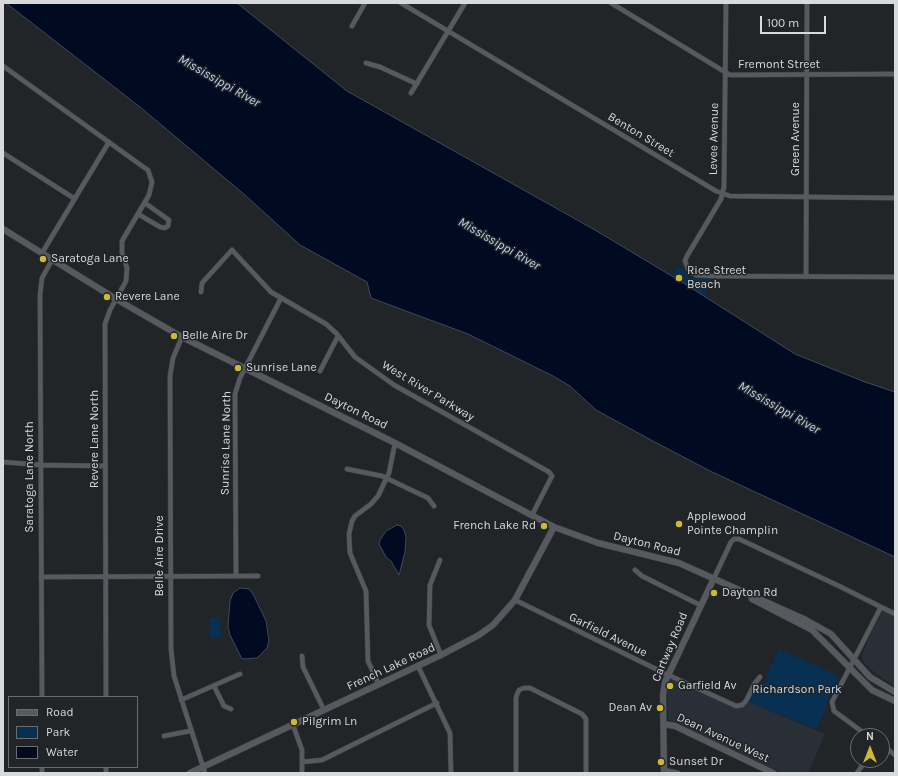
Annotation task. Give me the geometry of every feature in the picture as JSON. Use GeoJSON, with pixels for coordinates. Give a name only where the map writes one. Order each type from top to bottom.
{"type":"FeatureCollection","features":[{"type":"Feature","properties":{"kind":"main road","name":"Dayton Road"},"geometry":{"type":"LineString","coordinates":[[3,229],[116,299],[182,337],[395,443],[554,527],[598,543],[679,563],[816,625],[830,634],[870,677],[895,692]]}},
{"type":"Feature","properties":{"kind":"main road","name":"French Lake Road"},"geometry":{"type":"LineString","coordinates":[[190,773],[204,770],[293,725],[441,655],[493,625],[515,600],[554,527]]}},
{"type":"Feature","properties":{"kind":"main road","name":"Dayton Road"},"geometry":{"type":"LineString","coordinates":[[714,578],[812,630],[827,642],[872,690],[895,701]]}},
{"type":"Feature","properties":{"kind":"main road","name":"Cartway Road"},"geometry":{"type":"LineString","coordinates":[[664,771],[664,688],[668,674],[714,578]]}},
{"type":"Feature","properties":{"kind":"main road","name":"Dean Avenue West"},"geometry":{"type":"LineString","coordinates":[[664,724],[674,726],[773,773]]}},
{"type":"Feature","properties":{"kind":"street"},"geometry":{"type":"LineString","coordinates":[[352,26],[365,3]]}},
{"type":"Feature","properties":{"kind":"street","name":"Benton Street"},"geometry":{"type":"LineString","coordinates":[[401,3],[650,153],[722,194],[730,196],[895,198]]}},
{"type":"Feature","properties":{"kind":"street"},"geometry":{"type":"LineString","coordinates":[[411,93],[465,3]]}},
{"type":"Feature","properties":{"kind":"street","name":"Fremont Street"},"geometry":{"type":"LineString","coordinates":[[611,3],[725,72],[737,76],[895,74]]}},
{"type":"Feature","properties":{"kind":"street","name":"Levee Avenue"},"geometry":{"type":"LineString","coordinates":[[726,3],[725,167],[722,194],[687,256],[686,264],[691,273],[696,275],[806,276]]}},
{"type":"Feature","properties":{"kind":"street","name":"Green Avenue"},"geometry":{"type":"LineString","coordinates":[[806,276],[808,3]]}},
{"type":"Feature","properties":{"kind":"street"},"geometry":{"type":"LineString","coordinates":[[366,63],[380,67],[417,84]]}},
{"type":"Feature","properties":{"kind":"street"},"geometry":{"type":"LineString","coordinates":[[3,66],[109,142],[42,253]]}},
{"type":"Feature","properties":{"kind":"street","name":"Revere Lane North"},"geometry":{"type":"LineString","coordinates":[[106,696],[105,324],[110,310],[126,281],[128,274],[122,253],[122,241],[149,195],[152,182],[148,170],[109,142]]}},
{"type":"Feature","properties":{"kind":"street"},"geometry":{"type":"LineString","coordinates":[[3,153],[75,199]]}},
{"type":"Feature","properties":{"kind":"street"},"geometry":{"type":"LineString","coordinates":[[138,214],[160,227],[165,228],[168,226],[169,220],[144,204]]}},
{"type":"Feature","properties":{"kind":"street","name":"West River Parkway"},"geometry":{"type":"LineString","coordinates":[[201,292],[202,282],[232,250],[265,286],[281,298],[326,324],[355,357],[394,385],[549,472],[552,476],[532,515]]}},
{"type":"Feature","properties":{"kind":"street","name":"Saratoga Lane North"},"geometry":{"type":"LineString","coordinates":[[42,696],[40,286],[42,278],[52,260]]}},
{"type":"Feature","properties":{"kind":"street"},"geometry":{"type":"LineString","coordinates":[[806,276],[895,277]]}},
{"type":"Feature","properties":{"kind":"street","name":"Sunrise Lane North"},"geometry":{"type":"LineString","coordinates":[[236,576],[235,402],[237,387],[245,368],[281,298]]}},
{"type":"Feature","properties":{"kind":"street"},"geometry":{"type":"LineString","coordinates":[[320,371],[338,336]]}},
{"type":"Feature","properties":{"kind":"street","name":"Belle Aire Drive"},"geometry":{"type":"LineString","coordinates":[[182,337],[173,358],[170,376],[171,649],[174,676],[190,731],[204,770]]}},
{"type":"Feature","properties":{"kind":"street"},"geometry":{"type":"LineString","coordinates":[[379,685],[368,661],[366,591],[350,553],[349,534],[352,521],[355,516],[375,500],[387,478],[395,443]]}},
{"type":"Feature","properties":{"kind":"street"},"geometry":{"type":"LineString","coordinates":[[3,462],[40,465],[106,466]]}},
{"type":"Feature","properties":{"kind":"street"},"geometry":{"type":"LineString","coordinates":[[347,469],[376,474],[387,478],[428,498],[434,506]]}},
{"type":"Feature","properties":{"kind":"street","name":"Cartway Road"},"geometry":{"type":"LineString","coordinates":[[714,578],[731,542],[736,539],[742,540],[881,607]]}},
{"type":"Feature","properties":{"kind":"street"},"geometry":{"type":"LineString","coordinates":[[440,560],[430,585],[429,618],[432,635],[441,655]]}},
{"type":"Feature","properties":{"kind":"street"},"geometry":{"type":"LineString","coordinates":[[635,570],[642,576],[700,605]]}},
{"type":"Feature","properties":{"kind":"street"},"geometry":{"type":"LineString","coordinates":[[41,577],[258,576]]}},
{"type":"Feature","properties":{"kind":"street","name":"Garfield Avenue"},"geometry":{"type":"LineString","coordinates":[[515,600],[736,706],[742,705],[746,701],[755,683],[760,677]]}},
{"type":"Feature","properties":{"kind":"street"},"geometry":{"type":"LineString","coordinates":[[857,728],[834,711],[832,708],[832,702],[881,607],[895,614]]}},
{"type":"Feature","properties":{"kind":"street"},"geometry":{"type":"LineString","coordinates":[[302,656],[303,667],[324,710]]}},
{"type":"Feature","properties":{"kind":"street"},"geometry":{"type":"LineString","coordinates":[[418,666],[450,733],[451,773]]}},
{"type":"Feature","properties":{"kind":"street"},"geometry":{"type":"LineString","coordinates":[[181,700],[240,674]]}},
{"type":"Feature","properties":{"kind":"street"},"geometry":{"type":"LineString","coordinates":[[214,686],[224,706],[231,709]]}},
{"type":"Feature","properties":{"kind":"street"},"geometry":{"type":"LineString","coordinates":[[516,773],[516,697],[519,690],[530,688],[582,714],[586,719],[586,773]]}},
{"type":"Feature","properties":{"kind":"street"},"geometry":{"type":"LineString","coordinates":[[302,762],[322,760],[437,703]]}},
{"type":"Feature","properties":{"kind":"street"},"geometry":{"type":"LineString","coordinates":[[293,725],[300,744],[302,773]]}},
{"type":"Feature","properties":{"kind":"street"},"geometry":{"type":"LineString","coordinates":[[164,736],[170,737],[190,731]]}},
{"type":"Feature","properties":{"kind":"street"},"geometry":{"type":"LineString","coordinates":[[664,771],[678,773]]}},
{"type":"Feature","properties":{"kind":"shaded area"},"geometry":{"type":"Polygon","coordinates":[[[885,606],[895,610],[895,687],[870,669],[863,661],[862,656],[868,639],[885,606]]]}},
{"type":"Feature","properties":{"kind":"shaded area"},"geometry":{"type":"Polygon","coordinates":[[[671,679],[734,708],[742,708],[749,702],[825,734],[808,773],[782,773],[668,720],[667,690],[671,679]]]}},
{"type":"Feature","properties":{"kind":"green space"},"geometry":{"type":"Polygon","coordinates":[[[682,266],[686,275],[691,278],[710,279],[706,299],[685,284],[671,277],[676,269],[682,266]]]}},
{"type":"Feature","properties":{"kind":"green space"},"geometry":{"type":"Polygon","coordinates":[[[220,617],[221,637],[210,637],[209,619],[220,617]]]}},
{"type":"Feature","properties":{"kind":"green space","name":"Richardson Park"},"geometry":{"type":"Polygon","coordinates":[[[779,649],[839,676],[826,704],[826,709],[816,729],[749,702],[756,686],[766,682],[767,674],[779,649]]]}},
{"type":"Feature","properties":{"kind":"water","name":"Mississippi River"},"geometry":{"type":"Polygon","coordinates":[[[6,3],[237,3],[347,91],[595,230],[685,284],[795,354],[865,382],[895,392],[895,557],[710,471],[651,440],[596,410],[570,386],[553,376],[468,334],[371,298],[367,282],[300,245],[245,195],[140,107],[6,3]]]}},
{"type":"Feature","properties":{"kind":"water"},"geometry":{"type":"Polygon","coordinates":[[[397,525],[401,526],[404,530],[406,537],[405,552],[399,575],[379,544],[386,531],[397,525]]]}},
{"type":"Feature","properties":{"kind":"water"},"geometry":{"type":"Polygon","coordinates":[[[240,588],[249,589],[253,594],[266,621],[269,641],[267,648],[257,658],[242,659],[230,635],[228,627],[230,601],[233,593],[240,588]]]}},
{"type":"Feature","properties":{"kind":"place","name":"Saratoga Lane"},"geometry":{"type":"Point","coordinates":[43,259]}},
{"type":"Feature","properties":{"kind":"place","name":"Rice Street Beach"},"geometry":{"type":"Point","coordinates":[679,278]}},
{"type":"Feature","properties":{"kind":"place","name":"Revere Lane"},"geometry":{"type":"Point","coordinates":[107,297]}},
{"type":"Feature","properties":{"kind":"place","name":"Belle Aire Dr"},"geometry":{"type":"Point","coordinates":[174,336]}},
{"type":"Feature","properties":{"kind":"place","name":"Sunrise Lane"},"geometry":{"type":"Point","coordinates":[238,368]}},
{"type":"Feature","properties":{"kind":"place","name":"Applewood Pointe Champlin"},"geometry":{"type":"Point","coordinates":[679,524]}},
{"type":"Feature","properties":{"kind":"place","name":"French Lake Rd"},"geometry":{"type":"Point","coordinates":[544,526]}},
{"type":"Feature","properties":{"kind":"place","name":"Dayton Rd"},"geometry":{"type":"Point","coordinates":[714,593]}},
{"type":"Feature","properties":{"kind":"place","name":"Garfield Av"},"geometry":{"type":"Point","coordinates":[670,686]}},
{"type":"Feature","properties":{"kind":"place","name":"Dean Av"},"geometry":{"type":"Point","coordinates":[660,708]}},
{"type":"Feature","properties":{"kind":"place","name":"Pilgrim Ln"},"geometry":{"type":"Point","coordinates":[294,722]}},
{"type":"Feature","properties":{"kind":"place","name":"Sunset Dr"},"geometry":{"type":"Point","coordinates":[661,762]}}]}
